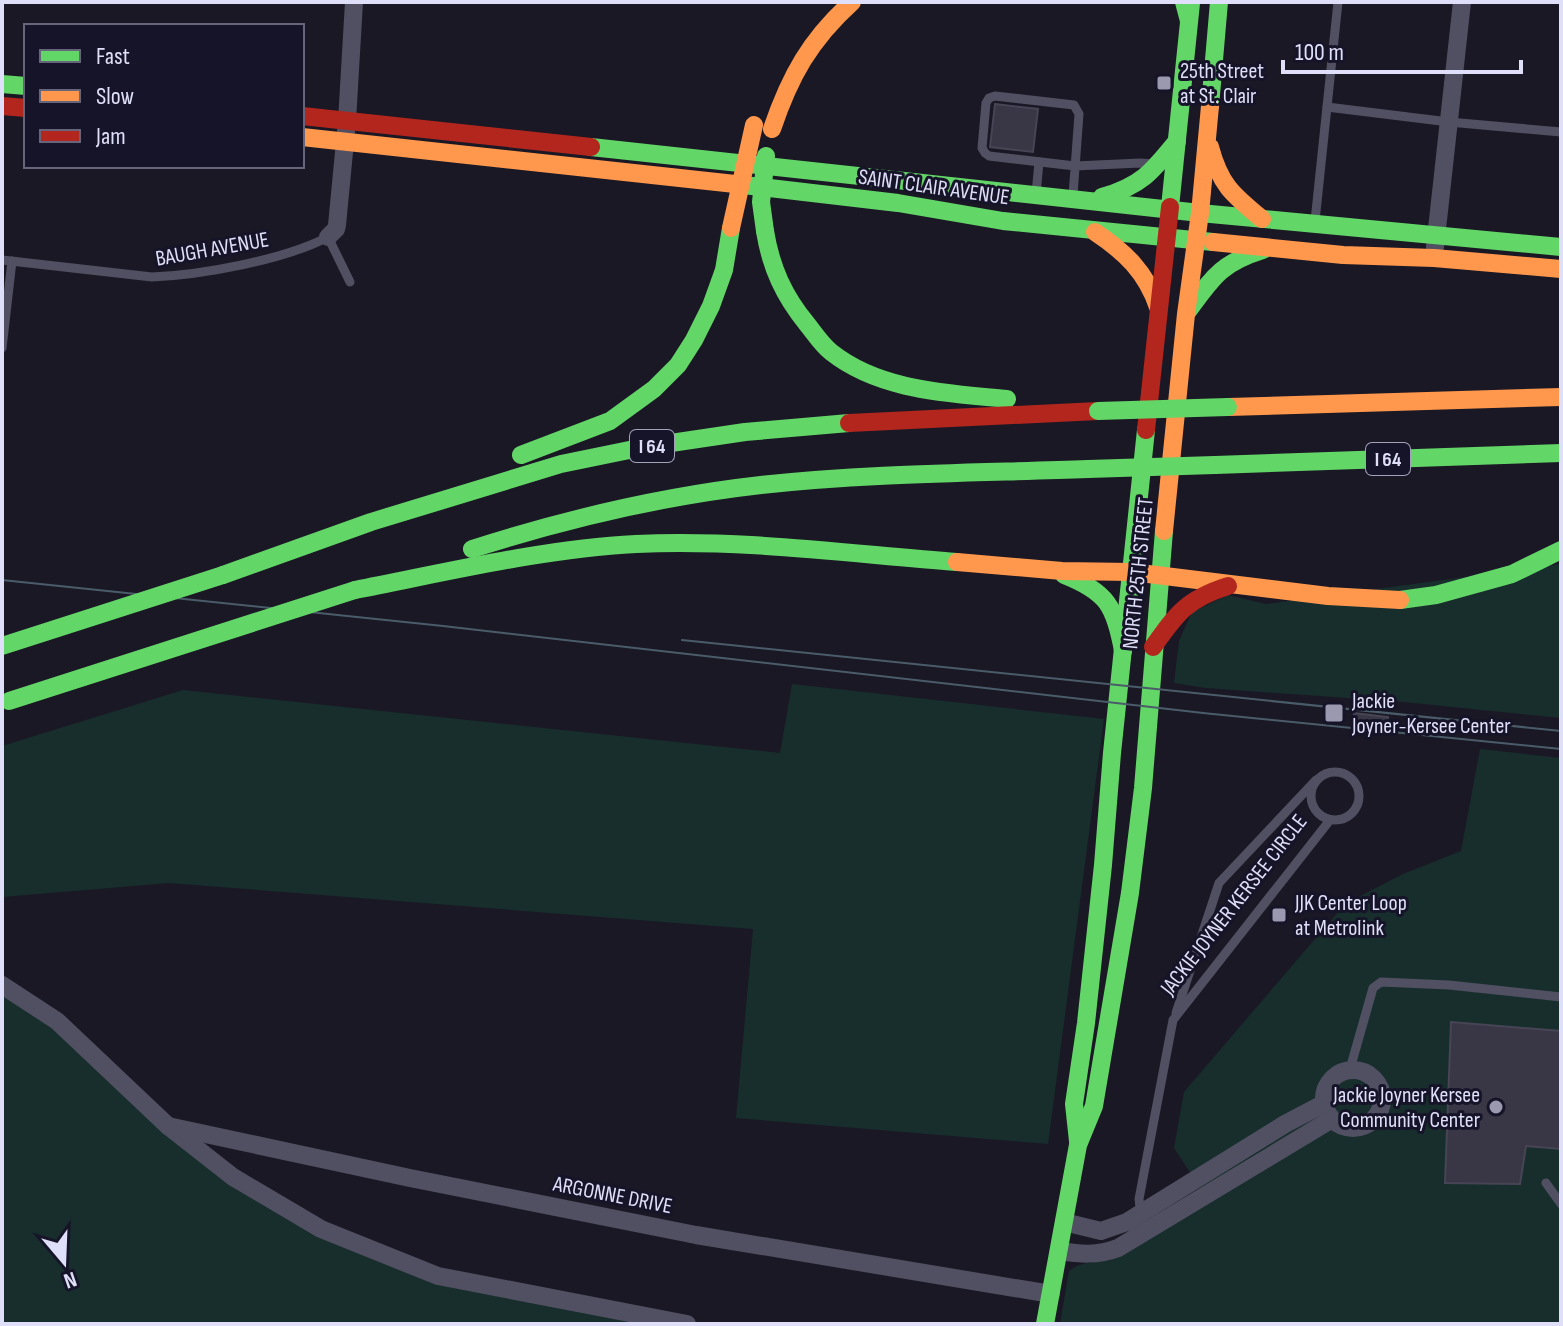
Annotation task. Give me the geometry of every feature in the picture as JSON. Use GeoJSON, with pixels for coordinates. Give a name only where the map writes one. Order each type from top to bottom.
{"type":"FeatureCollection","features":[{"type":"Feature","properties":{"kind":"main road"},"geometry":{"type":"LineString","coordinates":[[507,460],[610,421],[654,389],[678,365],[711,306],[724,270],[731,228],[761,122],[778,110],[799,61],[820,32],[852,2]]}},
{"type":"Feature","properties":{"kind":"main road"},"geometry":{"type":"LineString","coordinates":[[1184,2],[1190,12]]}},
{"type":"Feature","properties":{"kind":"main road","name":"NORTH 25TH STREET"},"geometry":{"type":"LineString","coordinates":[[1045,1324],[1078,1145],[1094,1106],[1127,908],[1143,788],[1153,647],[1186,314],[1200,213],[1219,2]]}},
{"type":"Feature","properties":{"kind":"main road","name":"NORTH 25TH STREET"},"geometry":{"type":"LineString","coordinates":[[1078,1145],[1074,1104],[1086,1023],[1190,12]]}},
{"type":"Feature","properties":{"kind":"main road"},"geometry":{"type":"LineString","coordinates":[[2,84],[24,86]]}},
{"type":"Feature","properties":{"kind":"main road"},"geometry":{"type":"LineString","coordinates":[[2,106],[24,108]]}},
{"type":"Feature","properties":{"kind":"main road","name":"SAINT CLAIR AVENUE"},"geometry":{"type":"LineString","coordinates":[[304,116],[1200,213],[1561,247]]}},
{"type":"Feature","properties":{"kind":"main road"},"geometry":{"type":"LineString","coordinates":[[761,122],[765,159],[761,202],[768,253],[775,277],[786,298],[829,350],[856,369],[917,388],[1098,411]]}},
{"type":"Feature","properties":{"kind":"main road"},"geometry":{"type":"LineString","coordinates":[[1207,136],[1220,179],[1231,193],[1262,219]]}},
{"type":"Feature","properties":{"kind":"main road","name":"SAINT CLAIR AVENUE"},"geometry":{"type":"LineString","coordinates":[[304,137],[775,188],[898,203],[1003,221],[1343,255],[1434,258],[1561,269]]}},
{"type":"Feature","properties":{"kind":"main road"},"geometry":{"type":"LineString","coordinates":[[1081,200],[1120,193],[1134,187],[1159,164],[1177,141]]}},
{"type":"Feature","properties":{"kind":"main road"},"geometry":{"type":"LineString","coordinates":[[1092,230],[1118,246],[1136,264],[1147,279],[1160,311]]}},
{"type":"Feature","properties":{"kind":"main road"},"geometry":{"type":"LineString","coordinates":[[1186,314],[1216,271],[1227,262],[1273,247]]}},
{"type":"Feature","properties":{"kind":"main road","name":"I 64"},"geometry":{"type":"LineString","coordinates":[[2,646],[223,575],[371,522],[561,464],[699,438],[840,423],[1098,411],[1561,397]]}},
{"type":"Feature","properties":{"kind":"main road","name":"I 64"},"geometry":{"type":"LineString","coordinates":[[6,702],[543,527],[604,512],[734,488],[855,477],[1561,453]]}},
{"type":"Feature","properties":{"kind":"main road"},"geometry":{"type":"LineString","coordinates":[[371,522],[388,506],[415,489]]}},
{"type":"Feature","properties":{"kind":"main road"},"geometry":{"type":"LineString","coordinates":[[355,590],[507,561],[626,545],[698,543],[1049,570],[1132,572],[1340,598],[1400,600],[1478,585],[1512,574],[1561,550]]}},
{"type":"Feature","properties":{"kind":"main road"},"geometry":{"type":"LineString","coordinates":[[1049,570],[1089,585],[1103,595],[1120,631],[1123,651]]}},
{"type":"Feature","properties":{"kind":"main road"},"geometry":{"type":"LineString","coordinates":[[1153,647],[1186,604],[1232,584]]}},
{"type":"Feature","properties":{"kind":"street"},"geometry":{"type":"LineString","coordinates":[[328,237],[337,225],[354,2]]}},
{"type":"Feature","properties":{"kind":"street"},"geometry":{"type":"LineString","coordinates":[[1434,258],[1462,2]]}},
{"type":"Feature","properties":{"kind":"street"},"geometry":{"type":"LineString","coordinates":[[2,985],[57,1021],[168,1126],[233,1177],[321,1229],[438,1276],[687,1324]]}},
{"type":"Feature","properties":{"kind":"street"},"geometry":{"type":"LineString","coordinates":[[1350,1069],[1369,1074],[1382,1091],[1379,1115],[1361,1128],[1348,1128],[1336,1123],[1328,1111],[1327,1085],[1335,1076],[1350,1069]]}},
{"type":"Feature","properties":{"kind":"street"},"geometry":{"type":"LineString","coordinates":[[1064,1222],[1101,1231],[1127,1222],[1285,1124],[1328,1111]]}},
{"type":"Feature","properties":{"kind":"street"},"geometry":{"type":"LineString","coordinates":[[1059,1251],[1102,1254],[1118,1248],[1328,1111]]}},
{"type":"Feature","properties":{"kind":"street","name":"ARGONNE DRIVE"},"geometry":{"type":"LineString","coordinates":[[168,1126],[696,1235],[1051,1294]]}},
{"type":"Feature","properties":{"kind":"lane"},"geometry":{"type":"LineString","coordinates":[[1314,224],[1338,2]]}},
{"type":"Feature","properties":{"kind":"lane"},"geometry":{"type":"LineString","coordinates":[[1081,200],[1075,166],[1079,114],[1074,105],[995,96],[989,98],[982,148],[989,156],[1075,166],[1159,164]]}},
{"type":"Feature","properties":{"kind":"lane"},"geometry":{"type":"LineString","coordinates":[[1327,107],[1561,132]]}},
{"type":"Feature","properties":{"kind":"lane"},"geometry":{"type":"LineString","coordinates":[[1036,195],[1039,162]]}},
{"type":"Feature","properties":{"kind":"lane"},"geometry":{"type":"LineString","coordinates":[[328,237],[350,282]]}},
{"type":"Feature","properties":{"kind":"lane","name":"BAUGH AVENUE"},"geometry":{"type":"LineString","coordinates":[[7,261],[152,277],[170,276],[286,253],[328,237]]}},
{"type":"Feature","properties":{"kind":"lane"},"geometry":{"type":"LineString","coordinates":[[2,348],[7,261]]}},
{"type":"Feature","properties":{"kind":"lane"},"geometry":{"type":"LineString","coordinates":[[1173,1020],[1219,883],[1316,780],[1329,772],[1338,771],[1354,780],[1359,799],[1348,817],[1330,820]]}},
{"type":"Feature","properties":{"kind":"lane","name":"JACKIE JOYNER KERSEE CIRCLE"},"geometry":{"type":"LineString","coordinates":[[1144,1233],[1139,1199],[1173,1020],[1330,820],[1322,817],[1310,801],[1310,792],[1316,780]]}},
{"type":"Feature","properties":{"kind":"lane"},"geometry":{"type":"LineString","coordinates":[[1350,1069],[1373,988],[1381,982],[1449,985],[1561,997]]}},
{"type":"Feature","properties":{"kind":"lane"},"geometry":{"type":"LineString","coordinates":[[1546,1183],[1561,1204]]}},
{"type":"Feature","properties":{"kind":"green space"},"geometry":{"type":"Polygon","coordinates":[[[1561,564],[1561,718],[1174,683],[1179,641],[1192,612],[1228,595],[1266,604],[1561,564]]]}},
{"type":"Feature","properties":{"kind":"green space"},"geometry":{"type":"Polygon","coordinates":[[[792,684],[1104,719],[1048,1144],[736,1118],[753,929],[169,883],[2,897],[2,746],[183,690],[780,753],[792,684]]]}},
{"type":"Feature","properties":{"kind":"green space"},"geometry":{"type":"Polygon","coordinates":[[[1480,749],[1561,758],[1561,1324],[1060,1324],[1069,1271],[1080,1265],[1116,1258],[1209,1201],[1174,1148],[1184,1092],[1345,904],[1403,874],[1461,851],[1480,749]]]}},
{"type":"Feature","properties":{"kind":"green space"},"geometry":{"type":"Polygon","coordinates":[[[2,985],[233,1177],[438,1276],[687,1324],[2,1324],[2,985]]]}},
{"type":"Feature","properties":{"kind":"building"},"geometry":{"type":"Polygon","coordinates":[[[995,104],[1038,109],[1033,152],[990,147],[995,104]]]}},
{"type":"Feature","properties":{"kind":"building"},"geometry":{"type":"Polygon","coordinates":[[[1354,713],[1388,717],[1386,729],[1353,725],[1354,713]]]}},
{"type":"Feature","properties":{"kind":"building"},"geometry":{"type":"Polygon","coordinates":[[[1451,1022],[1561,1031],[1561,1149],[1526,1146],[1520,1184],[1445,1183],[1451,1022]]]}},
{"type":"Feature","properties":{"kind":"tram line"},"geometry":{"type":"LineString","coordinates":[[2,580],[443,626],[1203,713],[1561,749]]}},
{"type":"Feature","properties":{"kind":"tram line"},"geometry":{"type":"LineString","coordinates":[[682,640],[1561,731]]}},
{"type":"Feature","properties":{"kind":"traffic: fast"},"geometry":{"type":"LineString","coordinates":[[1184,2],[1189,21]]}},
{"type":"Feature","properties":{"kind":"traffic: fast"},"geometry":{"type":"LineString","coordinates":[[1210,106],[1219,2]]}},
{"type":"Feature","properties":{"kind":"traffic: fast"},"geometry":{"type":"LineString","coordinates":[[1170,207],[1191,3]]}},
{"type":"Feature","properties":{"kind":"traffic: fast"},"geometry":{"type":"LineString","coordinates":[[2,84],[24,86]]}},
{"type":"Feature","properties":{"kind":"traffic: fast"},"geometry":{"type":"LineString","coordinates":[[1102,197],[1136,183],[1177,141]]}},
{"type":"Feature","properties":{"kind":"traffic: fast"},"geometry":{"type":"LineString","coordinates":[[591,147],[1200,213],[1561,247]]}},
{"type":"Feature","properties":{"kind":"traffic: fast"},"geometry":{"type":"LineString","coordinates":[[765,231],[761,202],[766,156]]}},
{"type":"Feature","properties":{"kind":"traffic: fast"},"geometry":{"type":"LineString","coordinates":[[735,184],[898,203],[1003,221],[1213,242]]}},
{"type":"Feature","properties":{"kind":"traffic: fast"},"geometry":{"type":"LineString","coordinates":[[521,455],[610,421],[654,389],[678,365],[711,306],[724,270],[731,228]]}},
{"type":"Feature","properties":{"kind":"traffic: fast"},"geometry":{"type":"LineString","coordinates":[[765,231],[785,292],[831,352],[871,375],[915,388],[1007,399]]}},
{"type":"Feature","properties":{"kind":"traffic: fast"},"geometry":{"type":"LineString","coordinates":[[1188,311],[1227,266],[1263,250]]}},
{"type":"Feature","properties":{"kind":"traffic: fast"},"geometry":{"type":"LineString","coordinates":[[1098,411],[1228,407]]}},
{"type":"Feature","properties":{"kind":"traffic: fast"},"geometry":{"type":"LineString","coordinates":[[223,575],[371,522],[561,464],[644,447],[745,432],[849,423]]}},
{"type":"Feature","properties":{"kind":"traffic: fast"},"geometry":{"type":"LineString","coordinates":[[1078,1141],[1074,1104],[1103,865],[1146,430]]}},
{"type":"Feature","properties":{"kind":"traffic: fast"},"geometry":{"type":"LineString","coordinates":[[1215,465],[1561,453]]}},
{"type":"Feature","properties":{"kind":"traffic: fast"},"geometry":{"type":"LineString","coordinates":[[1088,469],[1215,465]]}},
{"type":"Feature","properties":{"kind":"traffic: fast"},"geometry":{"type":"LineString","coordinates":[[472,549],[615,510],[688,495],[761,485],[924,474],[1088,469]]}},
{"type":"Feature","properties":{"kind":"traffic: fast"},"geometry":{"type":"LineString","coordinates":[[1045,1324],[1078,1145],[1094,1106],[1130,893],[1143,788],[1164,531]]}},
{"type":"Feature","properties":{"kind":"traffic: fast"},"geometry":{"type":"LineString","coordinates":[[355,590],[530,556],[636,544],[757,545],[957,562]]}},
{"type":"Feature","properties":{"kind":"traffic: fast"},"geometry":{"type":"LineString","coordinates":[[1400,600],[1436,595],[1512,574],[1561,550]]}},
{"type":"Feature","properties":{"kind":"traffic: fast"},"geometry":{"type":"LineString","coordinates":[[2,646],[223,575]]}},
{"type":"Feature","properties":{"kind":"traffic: fast"},"geometry":{"type":"LineString","coordinates":[[1064,575],[1079,581],[1107,602],[1123,651]]}},
{"type":"Feature","properties":{"kind":"traffic: fast"},"geometry":{"type":"LineString","coordinates":[[9,701],[355,590]]}},
{"type":"Feature","properties":{"kind":"traffic: slow"},"geometry":{"type":"LineString","coordinates":[[772,129],[803,60],[824,30],[852,2]]}},
{"type":"Feature","properties":{"kind":"traffic: slow"},"geometry":{"type":"LineString","coordinates":[[1164,531],[1210,106]]}},
{"type":"Feature","properties":{"kind":"traffic: slow"},"geometry":{"type":"LineString","coordinates":[[731,228],[754,125]]}},
{"type":"Feature","properties":{"kind":"traffic: slow"},"geometry":{"type":"LineString","coordinates":[[304,137],[735,184]]}},
{"type":"Feature","properties":{"kind":"traffic: slow"},"geometry":{"type":"LineString","coordinates":[[1210,147],[1223,180],[1262,219]]}},
{"type":"Feature","properties":{"kind":"traffic: slow"},"geometry":{"type":"LineString","coordinates":[[1095,232],[1133,264],[1147,283],[1158,307]]}},
{"type":"Feature","properties":{"kind":"traffic: slow"},"geometry":{"type":"LineString","coordinates":[[1213,242],[1343,255],[1434,258],[1561,269]]}},
{"type":"Feature","properties":{"kind":"traffic: slow"},"geometry":{"type":"LineString","coordinates":[[1228,407],[1561,397]]}},
{"type":"Feature","properties":{"kind":"traffic: slow"},"geometry":{"type":"LineString","coordinates":[[957,562],[1062,571],[1132,572],[1328,596],[1400,600]]}},
{"type":"Feature","properties":{"kind":"traffic: jam"},"geometry":{"type":"LineString","coordinates":[[2,106],[24,108]]}},
{"type":"Feature","properties":{"kind":"traffic: jam"},"geometry":{"type":"LineString","coordinates":[[304,116],[591,147]]}},
{"type":"Feature","properties":{"kind":"traffic: jam"},"geometry":{"type":"LineString","coordinates":[[1146,430],[1170,207]]}},
{"type":"Feature","properties":{"kind":"traffic: jam"},"geometry":{"type":"LineString","coordinates":[[849,423],[1098,411]]}},
{"type":"Feature","properties":{"kind":"traffic: jam"},"geometry":{"type":"LineString","coordinates":[[1153,647],[1184,609],[1202,596],[1228,586]]}},
{"type":"Feature","properties":{"kind":"place","name":"25th Street at St. Clair"},"geometry":{"type":"Point","coordinates":[1164,83]}},
{"type":"Feature","properties":{"kind":"place","name":"Jackie Joyner-Kersee Center"},"geometry":{"type":"Point","coordinates":[1334,713]}},
{"type":"Feature","properties":{"kind":"place","name":"JJK Center Loop at Metrolink"},"geometry":{"type":"Point","coordinates":[1279,915]}},
{"type":"Feature","properties":{"kind":"place","name":"Jackie Joyner Kersee Community Center"},"geometry":{"type":"Point","coordinates":[1496,1107]}}]}
